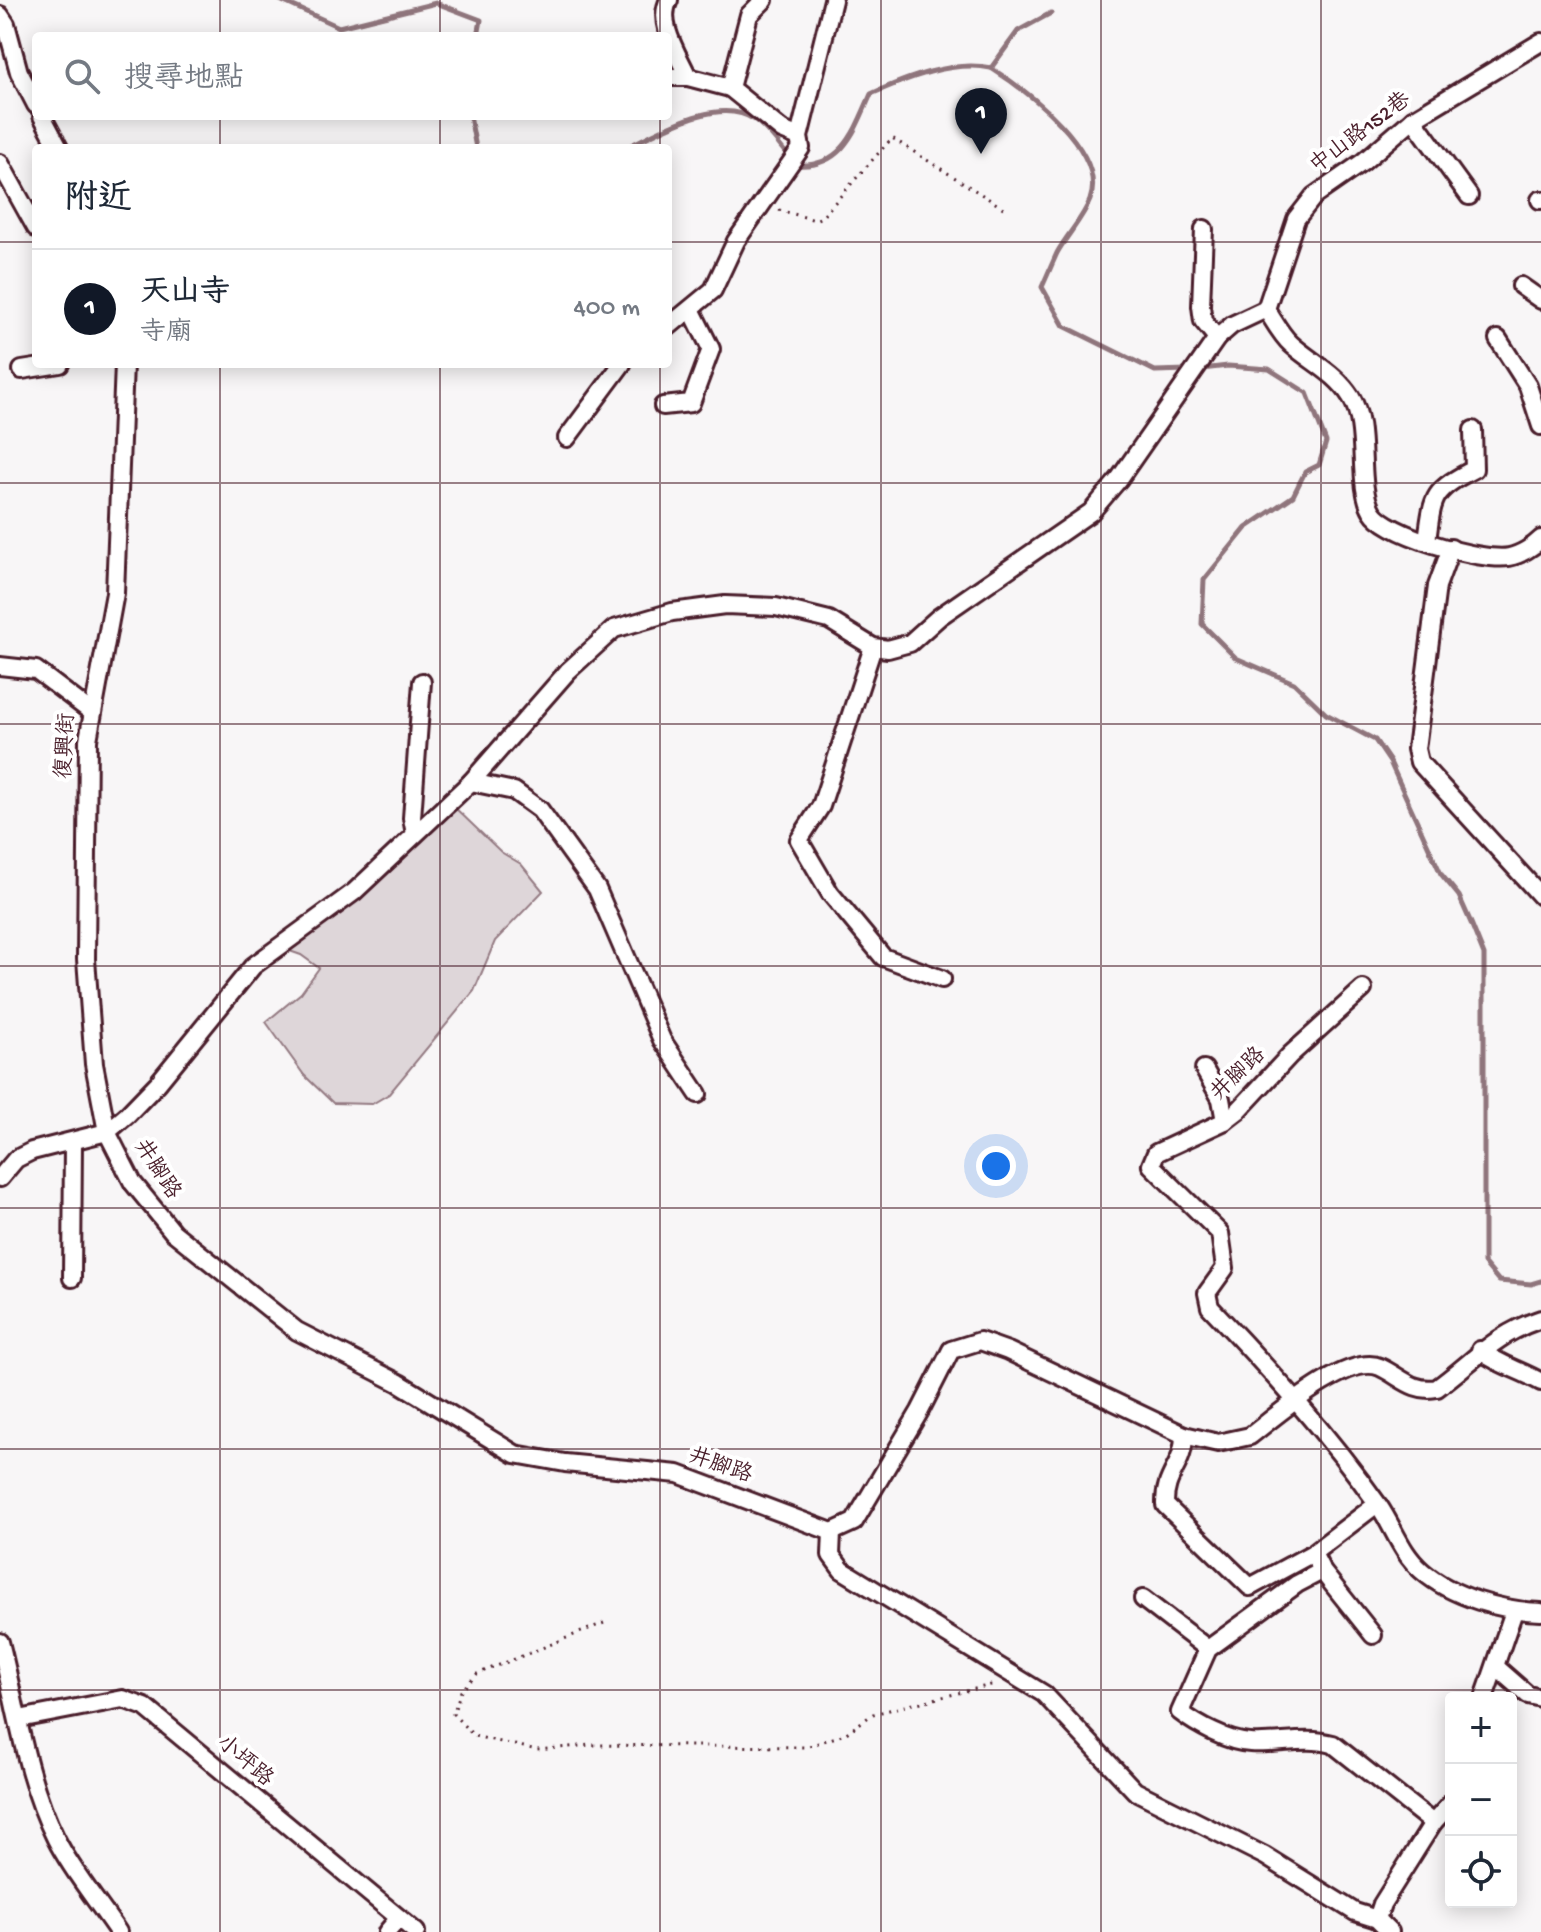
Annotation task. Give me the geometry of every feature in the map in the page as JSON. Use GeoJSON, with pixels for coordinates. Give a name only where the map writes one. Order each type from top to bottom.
{"type":"FeatureCollection","features":[{"type":"Feature","properties":{"kind":"street"},"geometry":{"type":"LineString","coordinates":[[669,0],[665,7],[669,32]]}},
{"type":"Feature","properties":{"kind":"street"},"geometry":{"type":"LineString","coordinates":[[730,88],[749,15],[764,0]]}},
{"type":"Feature","properties":{"kind":"street"},"geometry":{"type":"LineString","coordinates":[[672,324],[713,290],[736,241],[800,142],[833,0]]}},
{"type":"Feature","properties":{"kind":"street"},"geometry":{"type":"LineString","coordinates":[[0,15],[6,24],[19,72],[32,97]]}},
{"type":"Feature","properties":{"kind":"street"},"geometry":{"type":"LineString","coordinates":[[672,38],[688,77]]}},
{"type":"Feature","properties":{"kind":"street","name":"中山路152巷"},"geometry":{"type":"LineString","coordinates":[[1266,309],[1296,219],[1314,196],[1363,162],[1413,119],[1540,45]]}},
{"type":"Feature","properties":{"kind":"street"},"geometry":{"type":"LineString","coordinates":[[672,77],[688,77],[730,88],[800,142]]}},
{"type":"Feature","properties":{"kind":"street"},"geometry":{"type":"LineString","coordinates":[[1413,119],[1469,196]]}},
{"type":"Feature","properties":{"kind":"street"},"geometry":{"type":"LineString","coordinates":[[44,120],[57,144]]}},
{"type":"Feature","properties":{"kind":"street"},"geometry":{"type":"LineString","coordinates":[[0,163],[32,221]]}},
{"type":"Feature","properties":{"kind":"street"},"geometry":{"type":"LineString","coordinates":[[1204,229],[1201,306],[1203,321],[1217,338]]}},
{"type":"Feature","properties":{"kind":"street"},"geometry":{"type":"LineString","coordinates":[[1521,286],[1541,300]]}},
{"type":"Feature","properties":{"kind":"street"},"geometry":{"type":"LineString","coordinates":[[663,406],[691,403],[711,349],[691,309]]}},
{"type":"Feature","properties":{"kind":"street"},"geometry":{"type":"LineString","coordinates":[[0,1178],[16,1159],[32,1151],[107,1132],[158,1083],[253,966],[354,892],[471,782],[568,671],[614,629],[672,612],[725,605],[776,607],[829,620],[873,647],[888,649],[910,643],[939,617],[1091,512],[1119,479],[1169,402],[1217,338],[1232,325],[1266,309],[1288,342],[1336,377],[1353,399],[1372,512],[1389,527],[1488,558],[1511,557],[1541,539]]}},
{"type":"Feature","properties":{"kind":"street"},"geometry":{"type":"LineString","coordinates":[[1498,339],[1528,386],[1541,426]]}},
{"type":"Feature","properties":{"kind":"street"},"geometry":{"type":"LineString","coordinates":[[22,370],[35,368]]}},
{"type":"Feature","properties":{"kind":"street","name":"復興街"},"geometry":{"type":"LineString","coordinates":[[107,1132],[94,1064],[86,959],[90,711],[115,593],[124,368]]}},
{"type":"Feature","properties":{"kind":"street"},"geometry":{"type":"LineString","coordinates":[[567,438],[619,368]]}},
{"type":"Feature","properties":{"kind":"street"},"geometry":{"type":"LineString","coordinates":[[1427,541],[1432,504],[1443,485],[1474,469],[1473,430]]}},
{"type":"Feature","properties":{"kind":"street"},"geometry":{"type":"LineString","coordinates":[[1451,548],[1437,586],[1416,749],[1419,762],[1541,896]]}},
{"type":"Feature","properties":{"kind":"street"},"geometry":{"type":"LineString","coordinates":[[873,647],[821,806],[799,840],[830,893],[883,957],[942,979]]}},
{"type":"Feature","properties":{"kind":"street"},"geometry":{"type":"LineString","coordinates":[[0,666],[36,670],[90,711]]}},
{"type":"Feature","properties":{"kind":"street"},"geometry":{"type":"LineString","coordinates":[[415,834],[412,818],[422,682]]}},
{"type":"Feature","properties":{"kind":"street"},"geometry":{"type":"LineString","coordinates":[[471,782],[514,791],[540,810],[597,889],[662,1040],[698,1094]]}},
{"type":"Feature","properties":{"kind":"street","name":"井腳路"},"geometry":{"type":"LineString","coordinates":[[1363,989],[1225,1121],[1156,1153],[1151,1165],[1220,1233],[1225,1268],[1207,1293],[1210,1307],[1296,1401],[1377,1504],[1407,1557],[1424,1574],[1478,1599],[1514,1611],[1541,1612]]}},
{"type":"Feature","properties":{"kind":"street"},"geometry":{"type":"LineString","coordinates":[[1204,1069],[1221,1099],[1225,1121]]}},
{"type":"Feature","properties":{"kind":"street","name":"井腳路"},"geometry":{"type":"LineString","coordinates":[[107,1132],[133,1183],[173,1232],[238,1287],[297,1331],[399,1383],[515,1454],[565,1463],[678,1474],[832,1532]]}},
{"type":"Feature","properties":{"kind":"street"},"geometry":{"type":"LineString","coordinates":[[72,1278],[73,1143]]}},
{"type":"Feature","properties":{"kind":"street"},"geometry":{"type":"LineString","coordinates":[[1390,1932],[1377,1919],[1355,1912],[1265,1856],[1135,1791],[1044,1694],[842,1570],[831,1555],[832,1532],[854,1522],[920,1411],[951,1350],[966,1342],[980,1341],[1008,1351],[1184,1435],[1232,1443],[1250,1436],[1296,1401],[1351,1367],[1377,1366],[1414,1388],[1437,1388],[1480,1350],[1517,1327],[1541,1319]]}},
{"type":"Feature","properties":{"kind":"street"},"geometry":{"type":"LineString","coordinates":[[1480,1350],[1493,1361],[1521,1370],[1541,1382]]}},
{"type":"Feature","properties":{"kind":"street"},"geometry":{"type":"LineString","coordinates":[[1184,1435],[1184,1455],[1165,1488],[1165,1505],[1250,1587],[1313,1553],[1377,1504]]}},
{"type":"Feature","properties":{"kind":"street"},"geometry":{"type":"LineString","coordinates":[[1313,1553],[1322,1571],[1373,1635]]}},
{"type":"Feature","properties":{"kind":"street"},"geometry":{"type":"LineString","coordinates":[[1322,1571],[1297,1584],[1208,1649],[1180,1712],[1194,1722],[1247,1743],[1316,1739],[1333,1744],[1433,1823]]}},
{"type":"Feature","properties":{"kind":"street"},"geometry":{"type":"LineString","coordinates":[[1143,1599],[1208,1649]]}},
{"type":"Feature","properties":{"kind":"street"},"geometry":{"type":"LineString","coordinates":[[1485,1692],[1514,1611]]}},
{"type":"Feature","properties":{"kind":"street"},"geometry":{"type":"LineString","coordinates":[[0,1642],[19,1719],[22,1747],[56,1839],[118,1932]]}},
{"type":"Feature","properties":{"kind":"street"},"geometry":{"type":"LineString","coordinates":[[1496,1667],[1528,1695],[1541,1698]]}},
{"type":"Feature","properties":{"kind":"street","name":"小坪路"},"geometry":{"type":"LineString","coordinates":[[19,1719],[123,1699],[145,1707],[314,1851],[416,1932]]}},
{"type":"Feature","properties":{"kind":"street"},"geometry":{"type":"LineString","coordinates":[[1377,1919],[1382,1904],[1433,1823],[1445,1810]]}},
{"type":"Feature","properties":{"kind":"street"},"geometry":{"type":"LineString","coordinates":[[387,1932],[399,1918]]}},
{"type":"Feature","properties":{"kind":"path"},"geometry":{"type":"LineString","coordinates":[[761,204],[815,220],[822,217],[892,138],[1008,211]]}},
{"type":"Feature","properties":{"kind":"path"},"geometry":{"type":"LineString","coordinates":[[604,1623],[477,1674],[461,1691],[453,1714],[474,1736],[537,1750],[591,1745],[806,1747],[845,1734],[873,1714],[1018,1678]]}},
{"type":"Feature","properties":{"kind":"shaded area"},"geometry":{"type":"Polygon","coordinates":[[[450,803],[501,852],[521,864],[543,891],[495,941],[474,991],[389,1094],[372,1104],[333,1103],[304,1075],[266,1022],[301,993],[319,968],[301,955],[275,946],[450,803]]]}},
{"type":"Feature","properties":{"kind":"waterway"},"geometry":{"type":"LineString","coordinates":[[280,0],[339,27],[436,3],[481,20],[479,32]]}},
{"type":"Feature","properties":{"kind":"waterway"},"geometry":{"type":"LineString","coordinates":[[795,165],[811,165],[836,154],[853,133],[871,94],[945,68],[991,68],[1018,31],[1051,13]]}},
{"type":"Feature","properties":{"kind":"waterway"},"geometry":{"type":"LineString","coordinates":[[991,68],[1024,91],[1060,124],[1087,162],[1092,181],[1090,200],[1057,253],[1042,287],[1064,326],[1155,371],[1188,370]]}},
{"type":"Feature","properties":{"kind":"waterway"},"geometry":{"type":"LineString","coordinates":[[633,144],[689,119],[707,114],[740,113],[769,132],[789,157]]}},
{"type":"Feature","properties":{"kind":"waterway"},"geometry":{"type":"LineString","coordinates":[[471,120],[475,144]]}},
{"type":"Feature","properties":{"kind":"waterway"},"geometry":{"type":"LineString","coordinates":[[1202,369],[1228,366],[1269,369],[1307,393],[1326,442],[1319,465],[1305,472],[1293,496],[1246,528],[1204,580],[1202,624],[1236,658],[1294,683],[1326,714],[1375,740],[1390,762],[1441,874],[1459,896],[1484,955],[1484,1263],[1499,1281],[1531,1284],[1541,1281]]}},
{"type":"Feature","properties":{"kind":"place","name":"天山寺"},"geometry":{"type":"Point","coordinates":[981,154]}}]}
